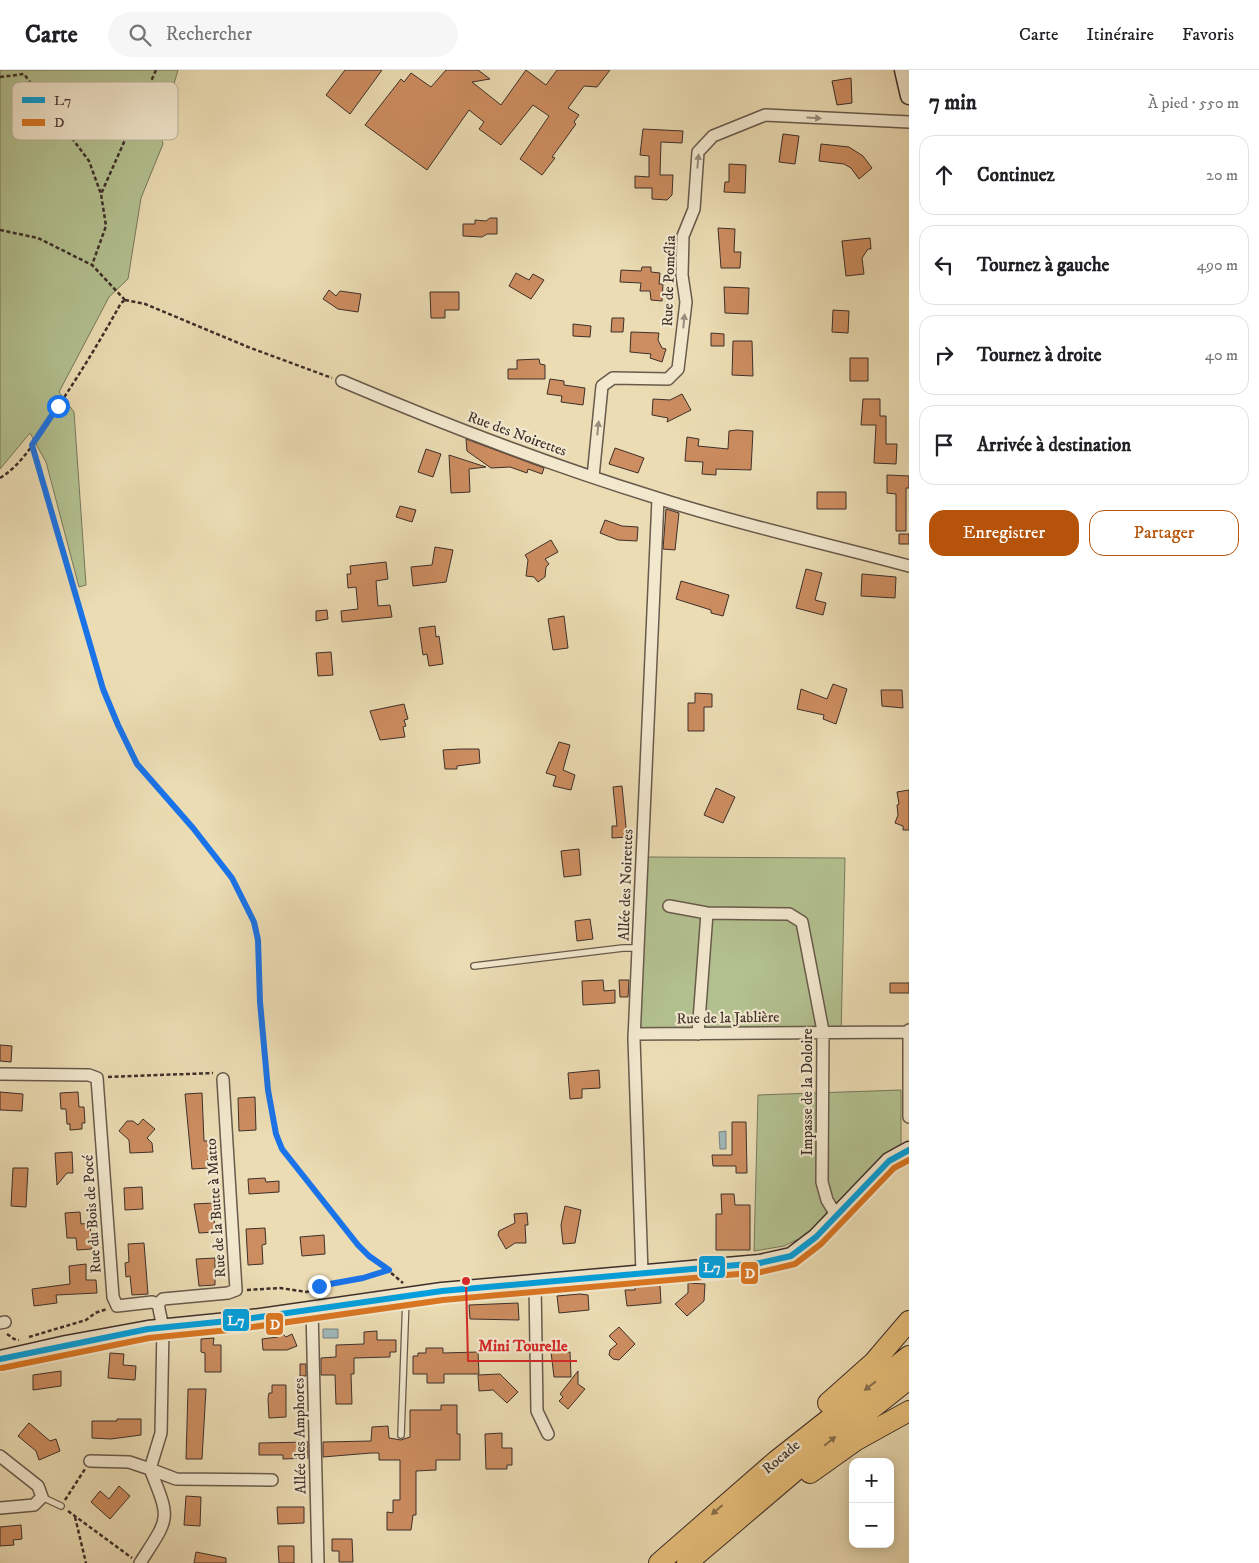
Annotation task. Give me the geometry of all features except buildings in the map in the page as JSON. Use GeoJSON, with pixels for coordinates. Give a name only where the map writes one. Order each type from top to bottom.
{"type":"FeatureCollection","features":[{"type":"Feature","properties":{"kind":"highway"},"geometry":{"type":"LineString","coordinates":[[744,1488],[757,1465],[874,1362],[909,1321]]}},
{"type":"Feature","properties":{"kind":"highway","name":"Rocade"},"geometry":{"type":"LineString","coordinates":[[659,1563],[744,1488],[909,1356]]}},
{"type":"Feature","properties":{"kind":"highway"},"geometry":{"type":"LineString","coordinates":[[687,1563],[764,1495],[909,1380]]}},
{"type":"Feature","properties":{"kind":"highway"},"geometry":{"type":"LineString","coordinates":[[764,1495],[788,1489],[855,1441],[909,1410]]}},
{"type":"Feature","properties":{"kind":"street"},"geometry":{"type":"LineString","coordinates":[[903,70],[909,96]]}},
{"type":"Feature","properties":{"kind":"street","name":"Rue de Pomélia"},"geometry":{"type":"LineString","coordinates":[[593,477],[602,386],[613,378],[668,379],[678,369],[686,302],[682,275],[683,236],[694,209],[698,152],[712,136],[766,115],[909,122]]}},
{"type":"Feature","properties":{"kind":"street","name":"Rue des Noirettes"},"geometry":{"type":"LineString","coordinates":[[342,381],[472,434],[658,499],[764,529],[909,566]]}},
{"type":"Feature","properties":{"kind":"street","name":"Allée des Noirettes"},"geometry":{"type":"LineString","coordinates":[[642,1273],[634,1034],[658,499]]}},
{"type":"Feature","properties":{"kind":"street","name":"Impasse de la Doloire"},"geometry":{"type":"LineString","coordinates":[[670,906],[707,913],[789,914],[802,922],[823,1031],[822,1182],[827,1200],[836,1215]]}},
{"type":"Feature","properties":{"kind":"street"},"geometry":{"type":"LineString","coordinates":[[698,1034],[707,913]]}},
{"type":"Feature","properties":{"kind":"street"},"geometry":{"type":"LineString","coordinates":[[908,1031],[909,1118]]}},
{"type":"Feature","properties":{"kind":"street","name":"Rue de la Jablière"},"geometry":{"type":"LineString","coordinates":[[634,1034],[908,1031]]}},
{"type":"Feature","properties":{"kind":"street"},"geometry":{"type":"LineString","coordinates":[[0,1074],[89,1076],[97,1078]]}},
{"type":"Feature","properties":{"kind":"street","name":"Rue du Bois de Pocé"},"geometry":{"type":"LineString","coordinates":[[97,1078],[113,1288],[117,1306]]}},
{"type":"Feature","properties":{"kind":"street","name":"Rue de la Butte à Matto"},"geometry":{"type":"LineString","coordinates":[[158,1304],[163,1299],[228,1293],[236,1290],[223,1079]]}},
{"type":"Feature","properties":{"kind":"street"},"geometry":{"type":"LineString","coordinates":[[0,1360],[105,1336],[163,1328],[238,1320],[408,1296],[760,1263],[791,1256],[816,1238],[889,1161],[909,1150]]}},
{"type":"Feature","properties":{"kind":"street"},"geometry":{"type":"LineString","coordinates":[[535,1283],[537,1411],[548,1434]]}},
{"type":"Feature","properties":{"kind":"street"},"geometry":{"type":"LineString","coordinates":[[117,1306],[152,1302],[158,1304],[163,1328],[161,1432],[150,1469],[165,1506],[164,1525],[139,1563]]}},
{"type":"Feature","properties":{"kind":"street","name":"Allée des Amphores"},"geometry":{"type":"LineString","coordinates":[[312,1309],[318,1563]]}},
{"type":"Feature","properties":{"kind":"street"},"geometry":{"type":"LineString","coordinates":[[0,1456],[38,1486],[42,1497],[34,1505],[0,1508]]}},
{"type":"Feature","properties":{"kind":"street"},"geometry":{"type":"LineString","coordinates":[[90,1461],[129,1462],[176,1480],[272,1480]]}},
{"type":"Feature","properties":{"kind":"lane"},"geometry":{"type":"LineString","coordinates":[[474,966],[623,948],[638,948]]}},
{"type":"Feature","properties":{"kind":"lane"},"geometry":{"type":"LineString","coordinates":[[401,1436],[408,1296]]}},
{"type":"Feature","properties":{"kind":"lane"},"geometry":{"type":"LineString","coordinates":[[42,1497],[61,1506]]}},
{"type":"Feature","properties":{"kind":"path"},"geometry":{"type":"LineString","coordinates":[[151,82],[156,70]]}},
{"type":"Feature","properties":{"kind":"path"},"geometry":{"type":"LineString","coordinates":[[0,77],[24,74],[30,82]]}},
{"type":"Feature","properties":{"kind":"path"},"geometry":{"type":"LineString","coordinates":[[73,140],[89,161],[101,194],[106,226],[92,265]]}},
{"type":"Feature","properties":{"kind":"path"},"geometry":{"type":"LineString","coordinates":[[101,194],[125,140]]}},
{"type":"Feature","properties":{"kind":"path"},"geometry":{"type":"LineString","coordinates":[[0,230],[38,238],[92,265],[125,300],[145,304],[248,347],[342,381]]}},
{"type":"Feature","properties":{"kind":"path"},"geometry":{"type":"LineString","coordinates":[[0,478],[12,471],[32,445],[90,359],[121,303],[125,300]]}},
{"type":"Feature","properties":{"kind":"path"},"geometry":{"type":"LineString","coordinates":[[32,445],[103,689],[118,725],[137,764],[220,861],[232,878],[252,915],[258,940],[260,1002],[271,1112],[282,1149],[358,1245],[369,1256],[400,1279],[408,1296]]}},
{"type":"Feature","properties":{"kind":"path"},"geometry":{"type":"LineString","coordinates":[[97,1078],[216,1073],[223,1079]]}},
{"type":"Feature","properties":{"kind":"path"},"geometry":{"type":"LineString","coordinates":[[236,1290],[280,1288],[306,1292],[319,1286],[363,1278],[389,1270]]}},
{"type":"Feature","properties":{"kind":"path"},"geometry":{"type":"LineString","coordinates":[[2,1323],[8,1336],[21,1340],[42,1331],[86,1320],[95,1313],[117,1306]]}},
{"type":"Feature","properties":{"kind":"path"},"geometry":{"type":"LineString","coordinates":[[90,1461],[61,1506],[139,1563]]}},
{"type":"Feature","properties":{"kind":"path"},"geometry":{"type":"LineString","coordinates":[[75,1516],[86,1563]]}},
{"type":"Feature","properties":{"kind":"green space"},"geometry":{"type":"Polygon","coordinates":[[[0,70],[178,70],[175,82],[12,82],[12,140],[162,140],[163,144],[141,198],[128,279],[109,297],[59,392],[74,412],[86,585],[79,587],[46,462],[30,433],[0,469],[0,70]]]}},
{"type":"Feature","properties":{"kind":"green space"},"geometry":{"type":"Polygon","coordinates":[[[648,857],[845,858],[841,1037],[638,1039],[648,857]]]}},
{"type":"Feature","properties":{"kind":"green space"},"geometry":{"type":"Polygon","coordinates":[[[901,1090],[901,1147],[843,1196],[815,1231],[784,1246],[754,1251],[758,1095],[901,1090]]]}},
{"type":"Feature","properties":{"kind":"water"},"geometry":{"type":"Polygon","coordinates":[[[726,1131],[726,1149],[720,1149],[719,1132],[726,1131]]]}},
{"type":"Feature","properties":{"kind":"water"},"geometry":{"type":"Polygon","coordinates":[[[323,1329],[338,1329],[338,1338],[323,1338],[323,1329]]]}},
{"type":"Feature","properties":{"kind":"transit line","name":"L7"},"geometry":{"type":"LineString","coordinates":[[0,1359],[148,1329],[238,1320],[442,1291],[760,1263],[791,1256],[816,1237],[889,1161],[909,1150]]}},
{"type":"Feature","properties":{"kind":"transit line","name":"D"},"geometry":{"type":"LineString","coordinates":[[2,1368],[149,1338],[239,1329],[443,1300],[761,1272],[795,1264],[821,1244],[894,1168],[909,1160]]}},
{"type":"Feature","properties":{"kind":"place","name":"Mini Tourelle"},"geometry":{"type":"Point","coordinates":[466,1281]}},
{"type":"Feature","properties":{"kind":"route"},"geometry":{"type":"LineString","coordinates":[[58,406],[32,445],[109,707],[137,764],[220,861],[249,909],[258,940],[260,1002],[265,1068],[271,1112],[282,1149],[358,1245],[369,1256],[389,1270],[363,1278],[319,1286]]}}]}
